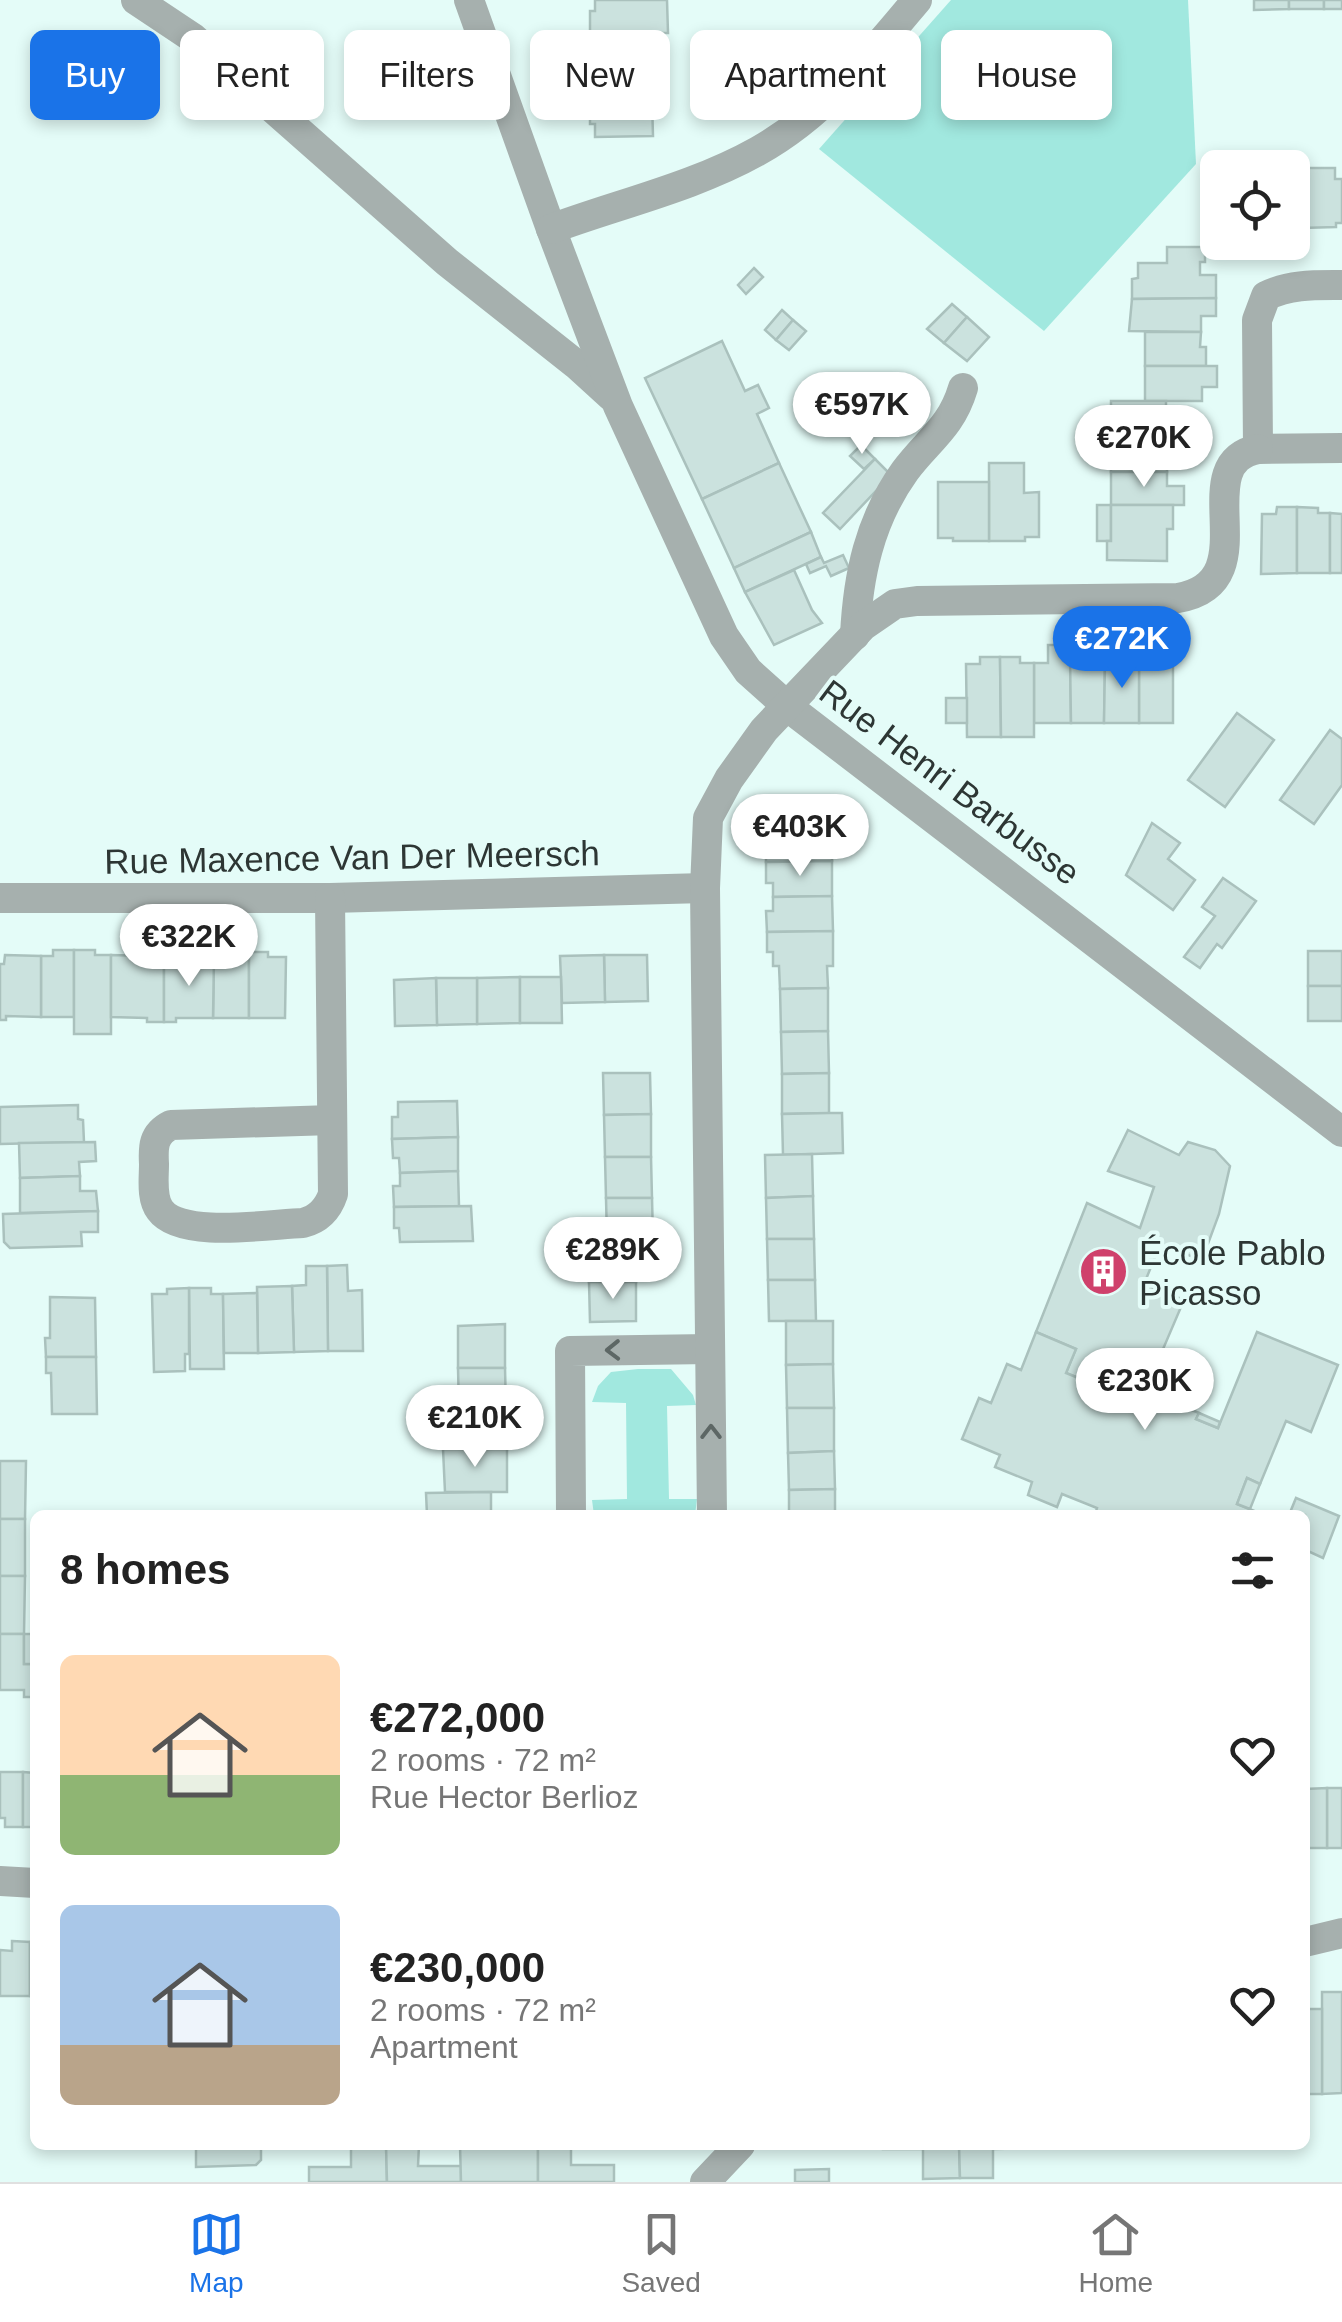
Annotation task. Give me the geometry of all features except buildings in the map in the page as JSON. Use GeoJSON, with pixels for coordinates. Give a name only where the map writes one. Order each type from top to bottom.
{"type":"FeatureCollection","features":[{"type":"Feature","properties":{"kind":"street","name":"Rue Henri Barbusse"},"geometry":{"type":"LineString","coordinates":[[136,0],[193,38],[447,262],[594,378],[618,406]]}},
{"type":"Feature","properties":{"kind":"street","name":"Rue Henri Barbusse"},"geometry":{"type":"LineString","coordinates":[[469,0],[618,406],[724,636],[748,672],[788,707],[1342,1132]]}},
{"type":"Feature","properties":{"kind":"street"},"geometry":{"type":"LineString","coordinates":[[550,229],[728,165],[779,138],[844,84],[917,0]]}},
{"type":"Feature","properties":{"kind":"street"},"geometry":{"type":"LineString","coordinates":[[1258,449],[1260,306],[1266,296],[1279,290],[1342,285]]}},
{"type":"Feature","properties":{"kind":"street"},"geometry":{"type":"LineString","coordinates":[[855,635],[858,585],[867,542],[904,473],[956,414],[963,388]]}},
{"type":"Feature","properties":{"kind":"street"},"geometry":{"type":"LineString","coordinates":[[712,1510],[705,888],[708,818],[738,767],[764,730],[879,612],[895,604],[917,601],[1192,595],[1218,576],[1224,562],[1227,473],[1235,459],[1258,449],[1342,448]]}},
{"type":"Feature","properties":{"kind":"street","name":"Rue Maxence Van Der Meersch"},"geometry":{"type":"LineString","coordinates":[[0,898],[330,898],[705,888]]}},
{"type":"Feature","properties":{"kind":"street"},"geometry":{"type":"LineString","coordinates":[[330,898],[334,1194],[329,1205],[314,1220],[303,1223],[196,1227],[170,1219],[156,1203],[154,1142],[171,1125],[332,1120]]}},
{"type":"Feature","properties":{"kind":"street"},"geometry":{"type":"LineString","coordinates":[[571,1510],[570,1351],[710,1350]]}},
{"type":"Feature","properties":{"kind":"street"},"geometry":{"type":"LineString","coordinates":[[0,1881],[30,1883]]}},
{"type":"Feature","properties":{"kind":"street"},"geometry":{"type":"LineString","coordinates":[[1310,1941],[1342,1933]]}},
{"type":"Feature","properties":{"kind":"street"},"geometry":{"type":"LineString","coordinates":[[705,2182],[735,2150]]}},
{"type":"Feature","properties":{"kind":"shaded area"},"geometry":{"type":"Polygon","coordinates":[[[951,0],[1188,0],[1196,164],[1044,331],[819,149],[845,120],[921,120],[921,34],[951,0]]]}},
{"type":"Feature","properties":{"kind":"shaded area"},"geometry":{"type":"Polygon","coordinates":[[[671,1369],[693,1395],[696,1405],[667,1406],[669,1499],[697,1499],[696,1510],[593,1510],[592,1500],[627,1499],[626,1403],[592,1402],[598,1386],[611,1372],[671,1369]]]}},
{"type":"Feature","properties":{"kind":"place","name":"École Pablo Picasso"},"geometry":{"type":"Point","coordinates":[1104,1272]}}]}
